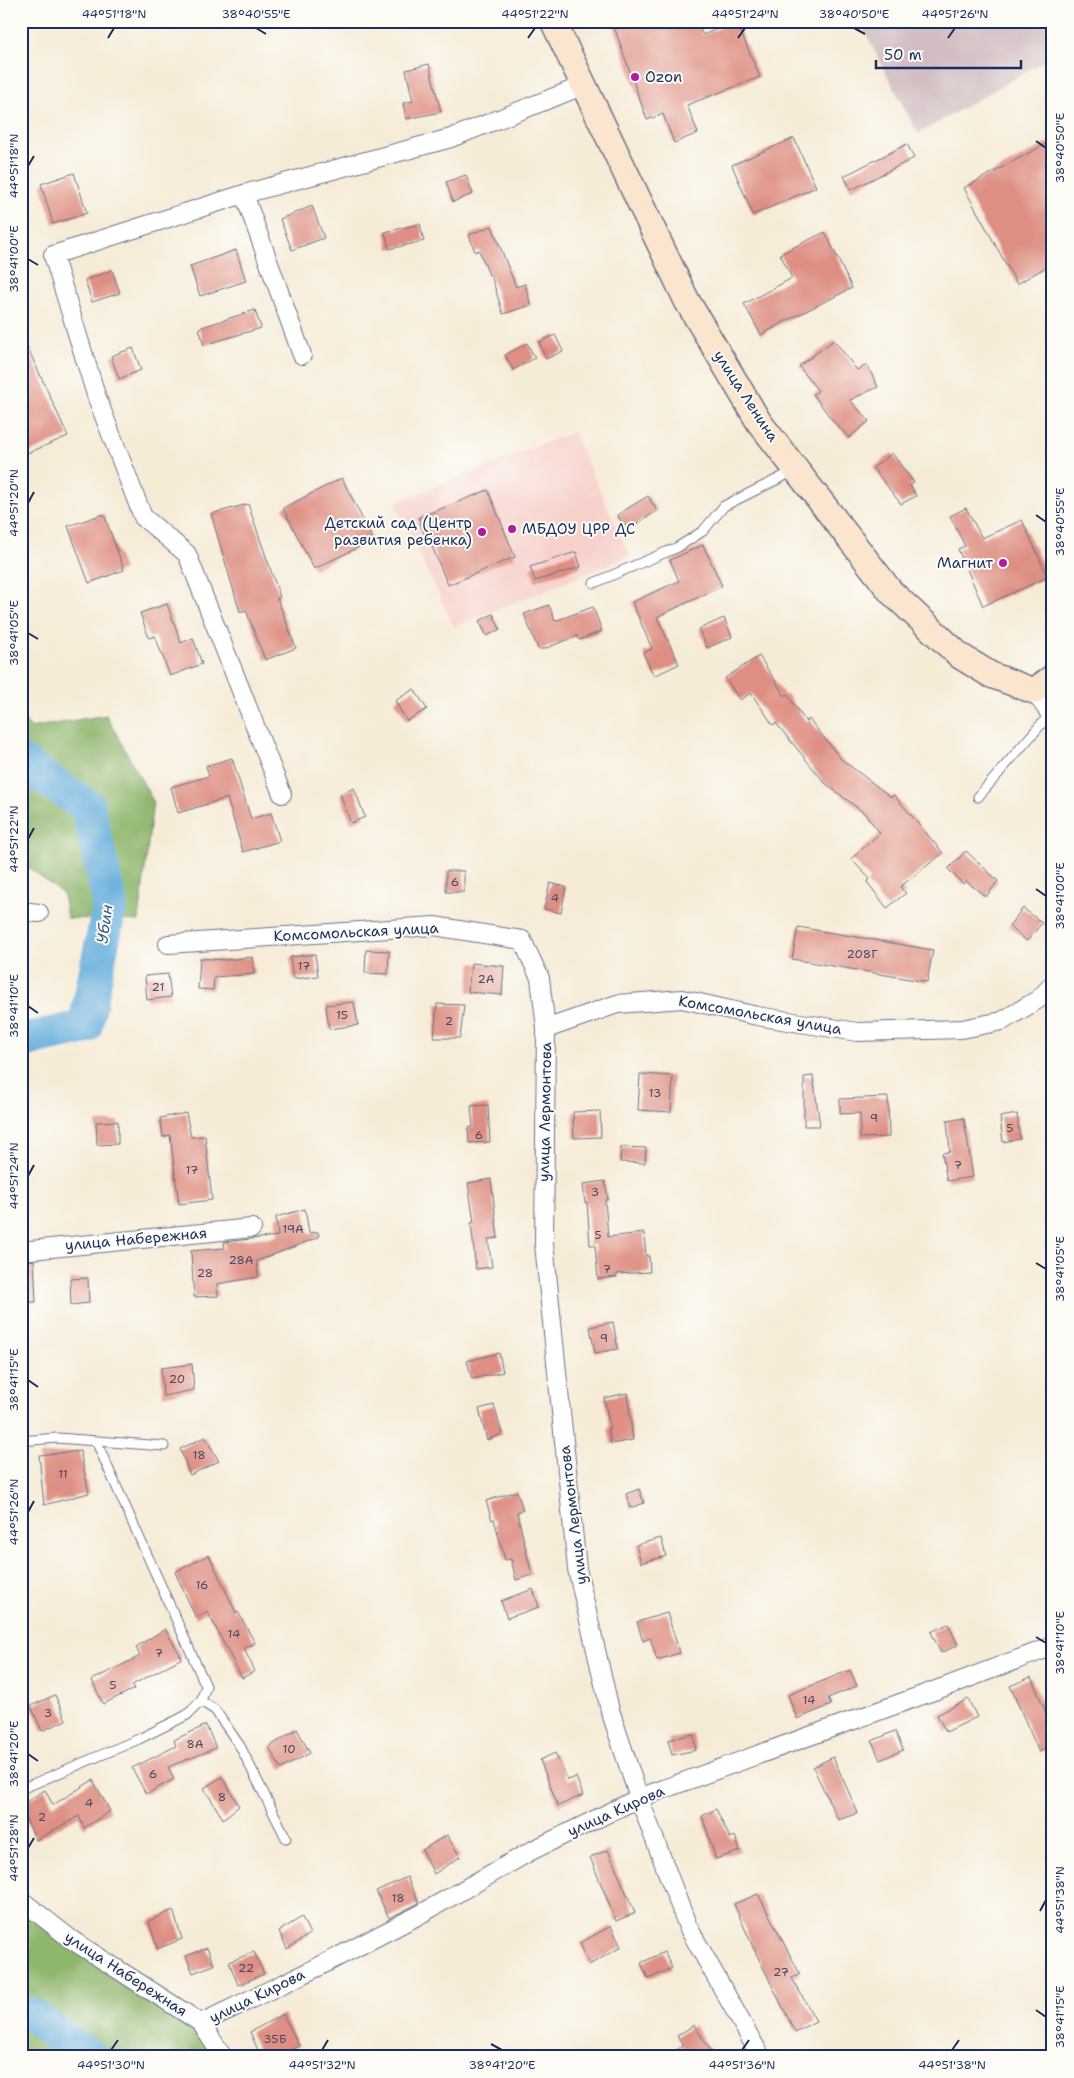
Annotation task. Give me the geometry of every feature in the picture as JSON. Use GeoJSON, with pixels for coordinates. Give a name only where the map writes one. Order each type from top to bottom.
{"type":"FeatureCollection","features":[{"type":"Feature","properties":{"kind":"street","name":"улица Ленина"},"geometry":{"type":"LineString","coordinates":[[553,21],[582,86],[687,301],[759,422],[891,592],[960,656],[992,675],[1043,684],[1051,716]]}},
{"type":"Feature","properties":{"kind":"street"},"geometry":{"type":"LineString","coordinates":[[282,794],[187,554],[144,517],[97,398],[53,255],[244,194],[451,138],[582,86]]}},
{"type":"Feature","properties":{"kind":"street"},"geometry":{"type":"LineString","coordinates":[[244,194],[302,355]]}},
{"type":"Feature","properties":{"kind":"street","name":"Комсомольская улица"},"geometry":{"type":"LineString","coordinates":[[168,944],[434,926],[522,940],[540,978],[546,1029],[617,1004],[682,999],[757,1016],[857,1032],[962,1029],[1002,1022],[1039,999],[1053,984]]}},
{"type":"Feature","properties":{"kind":"street","name":"улица Лермонтова"},"geometry":{"type":"LineString","coordinates":[[546,1029],[544,1244],[577,1569],[610,1710],[639,1798],[688,1927],[760,2057]]}},
{"type":"Feature","properties":{"kind":"street","name":"улица Набережная"},"geometry":{"type":"LineString","coordinates":[[21,1251],[252,1228]]}},
{"type":"Feature","properties":{"kind":"street","name":"улица Кирова"},"geometry":{"type":"LineString","coordinates":[[201,2023],[334,1959],[419,1915],[531,1851],[639,1798],[941,1689],[1053,1646]]}},
{"type":"Feature","properties":{"kind":"street","name":"улица Набережная"},"geometry":{"type":"LineString","coordinates":[[21,1900],[72,1940],[201,2023],[223,2057]]}},
{"type":"Feature","properties":{"kind":"lane"},"geometry":{"type":"LineString","coordinates":[[594,583],[678,547],[703,531],[724,506],[796,470]]}},
{"type":"Feature","properties":{"kind":"lane"},"geometry":{"type":"LineString","coordinates":[[978,797],[1051,716]]}},
{"type":"Feature","properties":{"kind":"lane"},"geometry":{"type":"LineString","coordinates":[[21,1441],[58,1438],[164,1446]]}},
{"type":"Feature","properties":{"kind":"lane"},"geometry":{"type":"LineString","coordinates":[[21,1789],[187,1715],[201,1701],[206,1686],[96,1440]]}},
{"type":"Feature","properties":{"kind":"lane"},"geometry":{"type":"LineString","coordinates":[[201,1701],[215,1710],[240,1746],[286,1838]]}},
{"type":"Feature","properties":{"kind":"shaded area"},"geometry":{"type":"Polygon","coordinates":[[[859,21],[1053,21],[1053,56],[918,134],[859,21]]]}},
{"type":"Feature","properties":{"kind":"shaded area","name":"МБДОУ ЦРР ДС"},"geometry":{"type":"Polygon","coordinates":[[[573,432],[630,556],[454,627],[395,503],[573,432]]]}},
{"type":"Feature","properties":{"kind":"green space"},"geometry":{"type":"Polygon","coordinates":[[[21,715],[30,728],[106,715],[153,801],[139,921],[67,918],[63,894],[21,862],[21,715]]]}},
{"type":"Feature","properties":{"kind":"green space"},"geometry":{"type":"Polygon","coordinates":[[[21,1898],[201,2023],[222,2057],[21,2057],[21,1898]]]}},
{"type":"Feature","properties":{"kind":"building"},"geometry":{"type":"Polygon","coordinates":[[[612,21],[696,21],[703,35],[736,21],[760,77],[687,105],[698,133],[674,143],[663,114],[647,120],[612,21]]]}},
{"type":"Feature","properties":{"kind":"building"},"geometry":{"type":"Polygon","coordinates":[[[429,64],[441,112],[406,119],[403,103],[413,101],[406,70],[429,64]]]}},
{"type":"Feature","properties":{"kind":"building"},"geometry":{"type":"Polygon","coordinates":[[[794,138],[816,187],[753,215],[732,165],[794,138]]]}},
{"type":"Feature","properties":{"kind":"building"},"geometry":{"type":"Polygon","coordinates":[[[1053,140],[1053,263],[1017,284],[964,188],[1053,140]]]}},
{"type":"Feature","properties":{"kind":"building"},"geometry":{"type":"Polygon","coordinates":[[[907,144],[914,158],[851,190],[844,176],[907,144]]]}},
{"type":"Feature","properties":{"kind":"building"},"geometry":{"type":"Polygon","coordinates":[[[74,173],[87,213],[53,224],[41,184],[74,173]]]}},
{"type":"Feature","properties":{"kind":"building"},"geometry":{"type":"Polygon","coordinates":[[[466,175],[473,194],[453,202],[446,182],[466,175]]]}},
{"type":"Feature","properties":{"kind":"building"},"geometry":{"type":"Polygon","coordinates":[[[312,206],[324,238],[292,250],[280,219],[312,206]]]}},
{"type":"Feature","properties":{"kind":"building"},"geometry":{"type":"Polygon","coordinates":[[[420,224],[424,241],[389,249],[385,232],[420,224]]]}},
{"type":"Feature","properties":{"kind":"building"},"geometry":{"type":"Polygon","coordinates":[[[492,226],[516,287],[525,284],[531,305],[503,314],[491,275],[489,275],[479,250],[475,252],[469,235],[492,226]]]}},
{"type":"Feature","properties":{"kind":"building"},"geometry":{"type":"Polygon","coordinates":[[[825,232],[852,288],[761,335],[744,304],[792,278],[780,254],[825,232]]]}},
{"type":"Feature","properties":{"kind":"building"},"geometry":{"type":"Polygon","coordinates":[[[236,250],[246,281],[200,296],[190,266],[236,250]]]}},
{"type":"Feature","properties":{"kind":"building"},"geometry":{"type":"Polygon","coordinates":[[[112,270],[120,293],[92,302],[85,280],[112,270]]]}},
{"type":"Feature","properties":{"kind":"building"},"geometry":{"type":"Polygon","coordinates":[[[255,310],[261,328],[204,345],[199,328],[255,310]]]}},
{"type":"Feature","properties":{"kind":"building"},"geometry":{"type":"Polygon","coordinates":[[[21,333],[68,436],[28,453],[21,436],[21,333]]]}},
{"type":"Feature","properties":{"kind":"building"},"geometry":{"type":"Polygon","coordinates":[[[555,335],[563,351],[546,359],[539,342],[555,335]]]}},
{"type":"Feature","properties":{"kind":"building"},"geometry":{"type":"Polygon","coordinates":[[[834,340],[857,370],[867,365],[878,387],[850,400],[869,421],[849,438],[832,420],[813,394],[818,391],[799,366],[834,340]]]}},
{"type":"Feature","properties":{"kind":"building"},"geometry":{"type":"Polygon","coordinates":[[[527,343],[535,358],[513,370],[505,355],[527,343]]]}},
{"type":"Feature","properties":{"kind":"building"},"geometry":{"type":"Polygon","coordinates":[[[133,348],[141,370],[119,379],[111,356],[133,348]]]}},
{"type":"Feature","properties":{"kind":"building"},"geometry":{"type":"Polygon","coordinates":[[[892,453],[914,483],[910,485],[916,496],[901,504],[873,468],[892,453]]]}},
{"type":"Feature","properties":{"kind":"building"},"geometry":{"type":"Polygon","coordinates":[[[342,478],[373,540],[314,569],[283,508],[342,478]]]}},
{"type":"Feature","properties":{"kind":"building","name":"Детский сад (Центр развития ребенка)"},"geometry":{"type":"Polygon","coordinates":[[[488,490],[515,557],[448,585],[418,518],[488,490]]]}},
{"type":"Feature","properties":{"kind":"building"},"geometry":{"type":"Polygon","coordinates":[[[648,496],[657,511],[627,530],[617,515],[648,496]]]}},
{"type":"Feature","properties":{"kind":"building"},"geometry":{"type":"Polygon","coordinates":[[[248,504],[280,597],[277,598],[296,648],[265,660],[246,610],[240,612],[211,514],[248,504]]]}},
{"type":"Feature","properties":{"kind":"building","name":"Магнит"},"geometry":{"type":"Polygon","coordinates":[[[966,508],[982,538],[1022,520],[1048,577],[983,606],[958,549],[965,546],[950,516],[966,508]]]}},
{"type":"Feature","properties":{"kind":"building"},"geometry":{"type":"Polygon","coordinates":[[[104,514],[124,570],[89,583],[68,526],[104,514]]]}},
{"type":"Feature","properties":{"kind":"building"},"geometry":{"type":"Polygon","coordinates":[[[703,545],[722,586],[657,617],[679,664],[654,676],[643,653],[652,649],[632,602],[679,581],[670,560],[703,545]]]}},
{"type":"Feature","properties":{"kind":"building"},"geometry":{"type":"Polygon","coordinates":[[[576,552],[581,567],[535,581],[530,567],[576,552]]]}},
{"type":"Feature","properties":{"kind":"building"},"geometry":{"type":"Polygon","coordinates":[[[167,604],[181,643],[193,638],[202,664],[170,676],[155,636],[149,638],[140,613],[167,604]]]}},
{"type":"Feature","properties":{"kind":"building"},"geometry":{"type":"Polygon","coordinates":[[[549,605],[555,621],[593,607],[602,631],[579,640],[577,636],[544,649],[538,649],[524,614],[549,605]]]}},
{"type":"Feature","properties":{"kind":"building"},"geometry":{"type":"Polygon","coordinates":[[[493,614],[500,629],[487,636],[479,621],[493,614]]]}},
{"type":"Feature","properties":{"kind":"building"},"geometry":{"type":"Polygon","coordinates":[[[724,618],[732,637],[707,648],[699,629],[724,618]]]}},
{"type":"Feature","properties":{"kind":"building"},"geometry":{"type":"Polygon","coordinates":[[[759,656],[785,696],[787,694],[806,722],[809,719],[841,759],[891,797],[894,795],[943,853],[900,887],[906,893],[887,908],[867,882],[870,879],[851,859],[880,833],[864,813],[825,783],[776,723],[773,725],[751,693],[740,700],[725,678],[759,656]]]}},
{"type":"Feature","properties":{"kind":"building"},"geometry":{"type":"Polygon","coordinates":[[[414,689],[427,709],[407,721],[395,701],[414,689]]]}},
{"type":"Feature","properties":{"kind":"building"},"geometry":{"type":"Polygon","coordinates":[[[232,758],[251,819],[271,813],[280,841],[243,852],[227,798],[178,813],[171,787],[209,776],[206,766],[232,758]]]}},
{"type":"Feature","properties":{"kind":"building"},"geometry":{"type":"Polygon","coordinates":[[[354,788],[365,817],[351,823],[340,794],[354,788]]]}},
{"type":"Feature","properties":{"kind":"building"},"geometry":{"type":"Polygon","coordinates":[[[966,851],[998,881],[986,897],[966,881],[963,884],[948,869],[966,851]]]}},
{"type":"Feature","properties":{"kind":"building"},"geometry":{"type":"Polygon","coordinates":[[[446,871],[464,871],[464,892],[446,892],[446,871]]]}},
{"type":"Feature","properties":{"kind":"building"},"geometry":{"type":"Polygon","coordinates":[[[550,883],[566,887],[561,913],[544,909],[550,883]]]}},
{"type":"Feature","properties":{"kind":"building"},"geometry":{"type":"Polygon","coordinates":[[[1023,908],[1042,923],[1027,941],[1009,926],[1023,908]]]}},
{"type":"Feature","properties":{"kind":"building"},"geometry":{"type":"Polygon","coordinates":[[[798,927],[933,950],[927,982],[792,959],[798,927]]]}},
{"type":"Feature","properties":{"kind":"building"},"geometry":{"type":"Polygon","coordinates":[[[366,950],[389,951],[388,974],[365,973],[366,950]]]}},
{"type":"Feature","properties":{"kind":"building"},"geometry":{"type":"Polygon","coordinates":[[[315,954],[318,976],[293,979],[290,957],[315,954]]]}},
{"type":"Feature","properties":{"kind":"building"},"geometry":{"type":"Polygon","coordinates":[[[252,957],[254,974],[214,977],[213,990],[198,989],[200,958],[226,960],[252,957]]]}},
{"type":"Feature","properties":{"kind":"building"},"geometry":{"type":"Polygon","coordinates":[[[471,963],[504,966],[502,995],[468,992],[471,963]]]}},
{"type":"Feature","properties":{"kind":"building"},"geometry":{"type":"Polygon","coordinates":[[[168,974],[171,997],[147,1000],[145,976],[168,974]]]}},
{"type":"Feature","properties":{"kind":"building"},"geometry":{"type":"Polygon","coordinates":[[[354,1002],[358,1025],[329,1029],[326,1005],[354,1002]]]}},
{"type":"Feature","properties":{"kind":"building"},"geometry":{"type":"Polygon","coordinates":[[[437,1004],[464,1005],[460,1038],[434,1038],[437,1004]]]}},
{"type":"Feature","properties":{"kind":"building"},"geometry":{"type":"Polygon","coordinates":[[[640,1074],[673,1076],[671,1112],[638,1110],[640,1074]]]}},
{"type":"Feature","properties":{"kind":"building"},"geometry":{"type":"Polygon","coordinates":[[[813,1076],[820,1126],[804,1126],[804,1077],[813,1076]]]}},
{"type":"Feature","properties":{"kind":"building"},"geometry":{"type":"Polygon","coordinates":[[[888,1097],[889,1137],[860,1138],[860,1113],[840,1114],[840,1099],[888,1097]]]}},
{"type":"Feature","properties":{"kind":"building"},"geometry":{"type":"Polygon","coordinates":[[[488,1105],[490,1142],[469,1143],[468,1128],[473,1127],[471,1106],[488,1105]]]}},
{"type":"Feature","properties":{"kind":"building"},"geometry":{"type":"Polygon","coordinates":[[[600,1111],[601,1137],[574,1138],[573,1112],[600,1111]]]}},
{"type":"Feature","properties":{"kind":"building"},"geometry":{"type":"Polygon","coordinates":[[[186,1113],[191,1137],[205,1136],[212,1200],[179,1204],[170,1135],[163,1137],[160,1118],[186,1113]]]}},
{"type":"Feature","properties":{"kind":"building"},"geometry":{"type":"Polygon","coordinates":[[[1017,1114],[1020,1139],[1003,1142],[1000,1117],[1017,1114]]]}},
{"type":"Feature","properties":{"kind":"building"},"geometry":{"type":"Polygon","coordinates":[[[964,1118],[973,1177],[947,1181],[942,1153],[950,1152],[947,1121],[964,1118]]]}},
{"type":"Feature","properties":{"kind":"building"},"geometry":{"type":"Polygon","coordinates":[[[118,1121],[118,1144],[97,1145],[96,1122],[118,1121]]]}},
{"type":"Feature","properties":{"kind":"building"},"geometry":{"type":"Polygon","coordinates":[[[621,1147],[646,1148],[645,1163],[620,1162],[621,1147]]]}},
{"type":"Feature","properties":{"kind":"building"},"geometry":{"type":"Polygon","coordinates":[[[491,1179],[498,1238],[488,1239],[492,1267],[476,1269],[471,1223],[474,1222],[468,1183],[491,1179]]]}},
{"type":"Feature","properties":{"kind":"building"},"geometry":{"type":"Polygon","coordinates":[[[605,1181],[608,1200],[605,1200],[608,1237],[644,1233],[646,1256],[649,1256],[650,1272],[617,1274],[617,1277],[598,1279],[595,1245],[590,1245],[587,1202],[585,1203],[583,1184],[605,1181]]]}},
{"type":"Feature","properties":{"kind":"building"},"geometry":{"type":"Polygon","coordinates":[[[305,1209],[309,1233],[318,1232],[319,1237],[257,1261],[258,1277],[217,1284],[218,1296],[194,1297],[191,1251],[225,1248],[224,1242],[278,1236],[276,1217],[305,1209]]]}},
{"type":"Feature","properties":{"kind":"building"},"geometry":{"type":"Polygon","coordinates":[[[34,1260],[36,1302],[21,1302],[21,1262],[34,1260]]]}},
{"type":"Feature","properties":{"kind":"building"},"geometry":{"type":"Polygon","coordinates":[[[88,1278],[89,1303],[71,1305],[70,1279],[88,1278]]]}},
{"type":"Feature","properties":{"kind":"building"},"geometry":{"type":"Polygon","coordinates":[[[613,1322],[618,1349],[595,1353],[590,1327],[613,1322]]]}},
{"type":"Feature","properties":{"kind":"building"},"geometry":{"type":"Polygon","coordinates":[[[499,1353],[503,1372],[472,1379],[467,1361],[499,1353]]]}},
{"type":"Feature","properties":{"kind":"building"},"geometry":{"type":"Polygon","coordinates":[[[192,1364],[194,1390],[163,1396],[161,1368],[192,1364]]]}},
{"type":"Feature","properties":{"kind":"building"},"geometry":{"type":"Polygon","coordinates":[[[627,1393],[633,1440],[611,1444],[604,1398],[627,1393]]]}},
{"type":"Feature","properties":{"kind":"building"},"geometry":{"type":"Polygon","coordinates":[[[494,1405],[502,1434],[487,1440],[479,1409],[494,1405]]]}},
{"type":"Feature","properties":{"kind":"building"},"geometry":{"type":"Polygon","coordinates":[[[205,1437],[219,1461],[190,1475],[180,1449],[205,1437]]]}},
{"type":"Feature","properties":{"kind":"building"},"geometry":{"type":"Polygon","coordinates":[[[80,1451],[89,1493],[44,1505],[39,1455],[80,1451]]]}},
{"type":"Feature","properties":{"kind":"building"},"geometry":{"type":"Polygon","coordinates":[[[639,1489],[644,1503],[630,1508],[626,1494],[639,1489]]]}},
{"type":"Feature","properties":{"kind":"building"},"geometry":{"type":"Polygon","coordinates":[[[517,1491],[523,1510],[517,1512],[532,1575],[516,1580],[511,1559],[505,1560],[494,1519],[492,1520],[486,1501],[517,1491]]]}},
{"type":"Feature","properties":{"kind":"building"},"geometry":{"type":"Polygon","coordinates":[[[661,1538],[666,1556],[641,1563],[636,1545],[661,1538]]]}},
{"type":"Feature","properties":{"kind":"building"},"geometry":{"type":"Polygon","coordinates":[[[209,1555],[236,1613],[238,1612],[255,1643],[244,1649],[255,1671],[242,1678],[207,1611],[196,1618],[175,1572],[209,1555]]]}},
{"type":"Feature","properties":{"kind":"building"},"geometry":{"type":"Polygon","coordinates":[[[533,1589],[539,1607],[507,1618],[501,1601],[533,1589]]]}},
{"type":"Feature","properties":{"kind":"building"},"geometry":{"type":"Polygon","coordinates":[[[667,1613],[680,1653],[657,1660],[650,1638],[643,1641],[637,1622],[667,1613]]]}},
{"type":"Feature","properties":{"kind":"building"},"geometry":{"type":"Polygon","coordinates":[[[948,1624],[958,1645],[941,1653],[931,1632],[948,1624]]]}},
{"type":"Feature","properties":{"kind":"building"},"geometry":{"type":"Polygon","coordinates":[[[165,1629],[182,1658],[132,1685],[134,1689],[103,1704],[92,1680],[140,1656],[136,1647],[165,1629]]]}},
{"type":"Feature","properties":{"kind":"building"},"geometry":{"type":"Polygon","coordinates":[[[850,1670],[857,1686],[828,1698],[831,1705],[797,1719],[788,1695],[850,1670]]]}},
{"type":"Feature","properties":{"kind":"building"},"geometry":{"type":"Polygon","coordinates":[[[1031,1677],[1053,1729],[1053,1746],[1039,1752],[1010,1686],[1031,1677]]]}},
{"type":"Feature","properties":{"kind":"building"},"geometry":{"type":"Polygon","coordinates":[[[55,1695],[66,1720],[42,1731],[31,1706],[55,1695]]]}},
{"type":"Feature","properties":{"kind":"building"},"geometry":{"type":"Polygon","coordinates":[[[968,1699],[977,1717],[946,1732],[937,1715],[968,1699]]]}},
{"type":"Feature","properties":{"kind":"building"},"geometry":{"type":"Polygon","coordinates":[[[206,1725],[216,1748],[168,1767],[174,1779],[146,1794],[132,1768],[176,1746],[174,1740],[206,1725]]]}},
{"type":"Feature","properties":{"kind":"building"},"geometry":{"type":"Polygon","coordinates":[[[297,1729],[310,1753],[281,1769],[269,1747],[297,1729]]]}},
{"type":"Feature","properties":{"kind":"building"},"geometry":{"type":"Polygon","coordinates":[[[895,1731],[903,1750],[880,1760],[872,1741],[895,1731]]]}},
{"type":"Feature","properties":{"kind":"building"},"geometry":{"type":"Polygon","coordinates":[[[693,1734],[696,1750],[672,1755],[668,1740],[693,1734]]]}},
{"type":"Feature","properties":{"kind":"building"},"geometry":{"type":"Polygon","coordinates":[[[555,1753],[568,1780],[576,1777],[583,1795],[558,1806],[540,1760],[555,1753]]]}},
{"type":"Feature","properties":{"kind":"building"},"geometry":{"type":"Polygon","coordinates":[[[833,1757],[858,1813],[838,1820],[813,1767],[833,1757]]]}},
{"type":"Feature","properties":{"kind":"building"},"geometry":{"type":"Polygon","coordinates":[[[222,1777],[239,1806],[223,1819],[204,1788],[222,1777]]]}},
{"type":"Feature","properties":{"kind":"building"},"geometry":{"type":"Polygon","coordinates":[[[93,1780],[110,1811],[84,1828],[79,1816],[36,1840],[21,1809],[21,1805],[45,1790],[53,1805],[93,1780]]]}},
{"type":"Feature","properties":{"kind":"building"},"geometry":{"type":"Polygon","coordinates":[[[716,1809],[730,1838],[735,1836],[740,1851],[716,1859],[702,1816],[716,1809]]]}},
{"type":"Feature","properties":{"kind":"building"},"geometry":{"type":"Polygon","coordinates":[[[447,1835],[460,1857],[434,1874],[422,1850],[447,1835]]]}},
{"type":"Feature","properties":{"kind":"building"},"geometry":{"type":"Polygon","coordinates":[[[608,1850],[635,1913],[616,1921],[590,1857],[608,1850]]]}},
{"type":"Feature","properties":{"kind":"building"},"geometry":{"type":"Polygon","coordinates":[[[407,1877],[419,1903],[389,1918],[376,1891],[407,1877]]]}},
{"type":"Feature","properties":{"kind":"building"},"geometry":{"type":"Polygon","coordinates":[[[758,1894],[800,1974],[792,1978],[816,2021],[795,2032],[734,1904],[758,1894]]]}},
{"type":"Feature","properties":{"kind":"building"},"geometry":{"type":"Polygon","coordinates":[[[173,1910],[182,1939],[157,1949],[149,1921],[173,1910]]]}},
{"type":"Feature","properties":{"kind":"building"},"geometry":{"type":"Polygon","coordinates":[[[302,1917],[310,1934],[287,1949],[279,1931],[302,1917]]]}},
{"type":"Feature","properties":{"kind":"building"},"geometry":{"type":"Polygon","coordinates":[[[611,1926],[621,1947],[589,1965],[580,1943],[611,1926]]]}},
{"type":"Feature","properties":{"kind":"building"},"geometry":{"type":"Polygon","coordinates":[[[207,1948],[214,1965],[193,1973],[186,1956],[207,1948]]]}},
{"type":"Feature","properties":{"kind":"building"},"geometry":{"type":"Polygon","coordinates":[[[254,1952],[264,1974],[238,1985],[229,1962],[254,1952]]]}},
{"type":"Feature","properties":{"kind":"building"},"geometry":{"type":"Polygon","coordinates":[[[664,1952],[672,1968],[648,1979],[641,1963],[664,1952]]]}},
{"type":"Feature","properties":{"kind":"building"},"geometry":{"type":"Polygon","coordinates":[[[283,2014],[299,2046],[276,2057],[261,2057],[250,2032],[283,2014]]]}},
{"type":"Feature","properties":{"kind":"building"},"geometry":{"type":"Polygon","coordinates":[[[694,2025],[715,2057],[664,2057],[683,2046],[677,2036],[694,2025]]]}},
{"type":"Feature","properties":{"kind":"waterway","name":"Убин"},"geometry":{"type":"LineString","coordinates":[[21,762],[88,807],[110,904],[85,1027],[21,1041]]}},
{"type":"Feature","properties":{"kind":"waterway","name":"Убин"},"geometry":{"type":"LineString","coordinates":[[21,2013],[33,2016],[90,2057]]}},
{"type":"Feature","properties":{"kind":"place","name":"Ozon"},"geometry":{"type":"Point","coordinates":[635,77]}},
{"type":"Feature","properties":{"kind":"place","name":"МБДОУ ЦРР ДС"},"geometry":{"type":"Point","coordinates":[512,529]}},
{"type":"Feature","properties":{"kind":"place","name":"Детский сад (Центр развития ребенка)"},"geometry":{"type":"Point","coordinates":[482,532]}},
{"type":"Feature","properties":{"kind":"place","name":"Магнит"},"geometry":{"type":"Point","coordinates":[1003,563]}}]}
